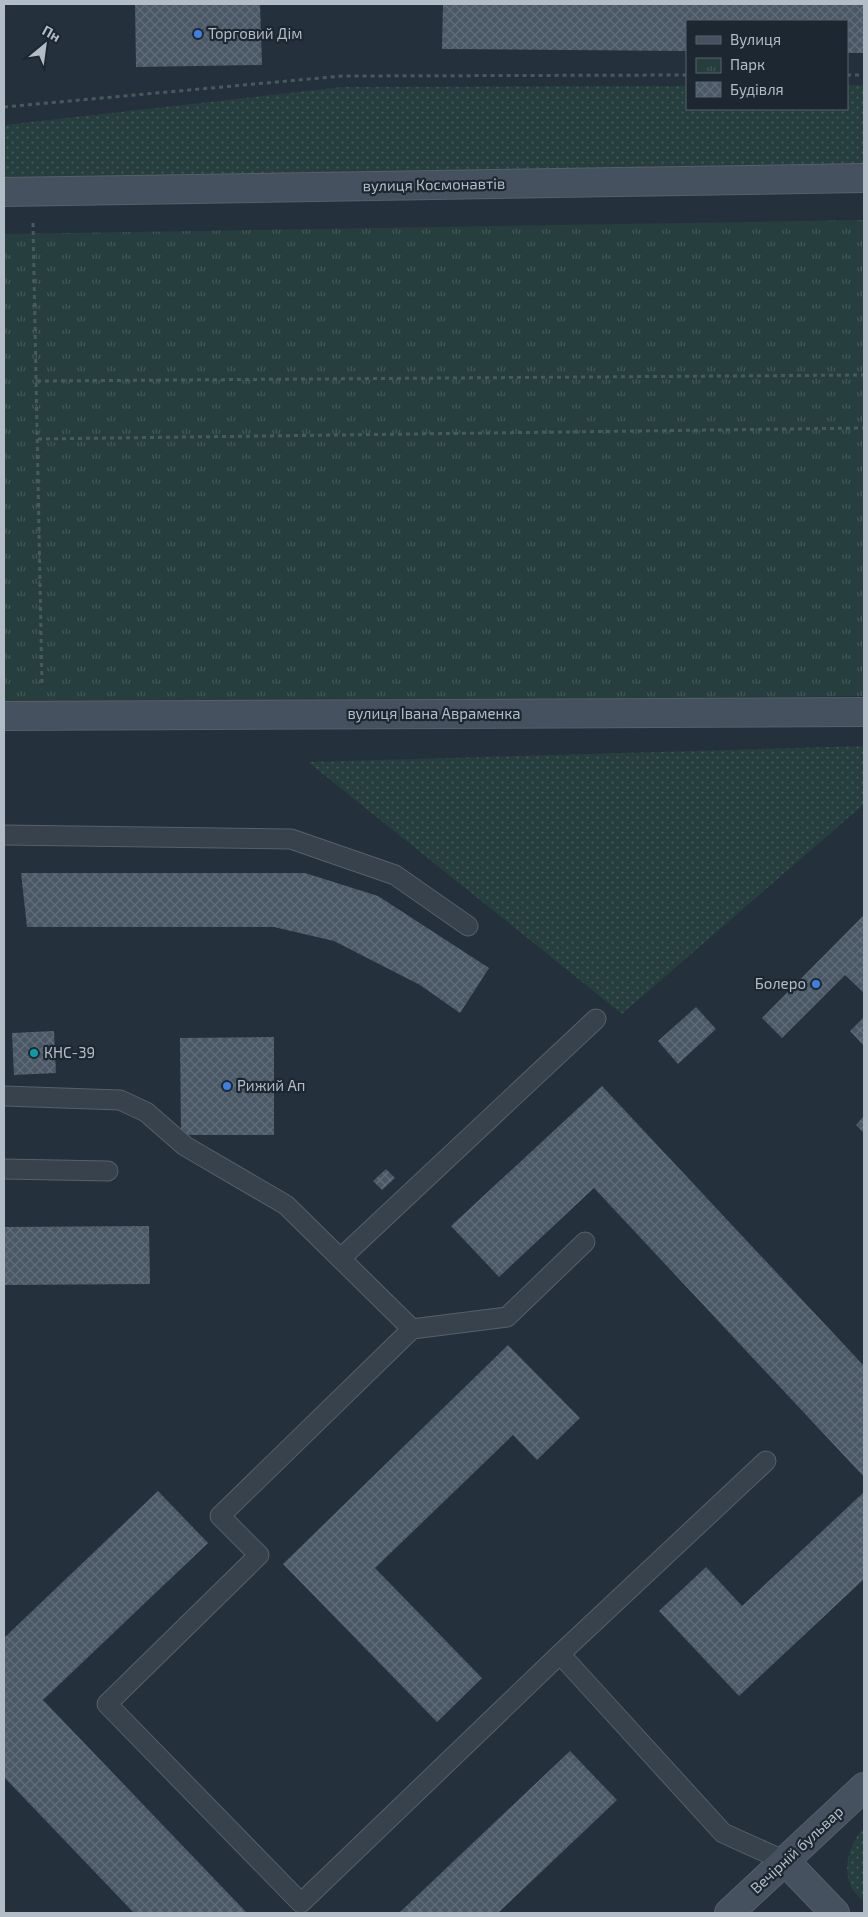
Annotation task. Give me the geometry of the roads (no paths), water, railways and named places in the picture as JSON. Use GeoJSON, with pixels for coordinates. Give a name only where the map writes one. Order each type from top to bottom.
{"type":"FeatureCollection","features":[{"type":"Feature","properties":{"kind":"street","name":"вулиця Космонавтів"},"geometry":{"type":"LineString","coordinates":[[4,192],[864,178]]}},
{"type":"Feature","properties":{"kind":"street","name":"вулиця Івана Авраменка"},"geometry":{"type":"LineString","coordinates":[[4,716],[864,712]]}},
{"type":"Feature","properties":{"kind":"street","name":"Вечірній бульвар"},"geometry":{"type":"LineString","coordinates":[[729,1913],[864,1787]]}},
{"type":"Feature","properties":{"kind":"street"},"geometry":{"type":"LineString","coordinates":[[785,1862],[835,1913]]}},
{"type":"Feature","properties":{"kind":"lane"},"geometry":{"type":"LineString","coordinates":[[4,835],[291,839],[395,875],[468,926]]}},
{"type":"Feature","properties":{"kind":"lane"},"geometry":{"type":"LineString","coordinates":[[342,1258],[596,1019]]}},
{"type":"Feature","properties":{"kind":"lane"},"geometry":{"type":"LineString","coordinates":[[4,1096],[120,1100],[146,1112],[185,1146],[286,1205],[342,1258],[412,1329]]}},
{"type":"Feature","properties":{"kind":"lane"},"geometry":{"type":"LineString","coordinates":[[4,1169],[108,1171]]}},
{"type":"Feature","properties":{"kind":"lane"},"geometry":{"type":"LineString","coordinates":[[585,1242],[507,1317],[412,1329],[220,1516],[260,1555],[107,1704],[301,1903],[560,1654],[766,1461]]}},
{"type":"Feature","properties":{"kind":"lane"},"geometry":{"type":"LineString","coordinates":[[560,1654],[724,1833],[785,1862]]}},
{"type":"Feature","properties":{"kind":"place","name":"Торговий Дім"},"geometry":{"type":"Point","coordinates":[198,34]}},
{"type":"Feature","properties":{"kind":"place","name":"Болеро"},"geometry":{"type":"Point","coordinates":[816,984]}},
{"type":"Feature","properties":{"kind":"place","name":"КНС-39"},"geometry":{"type":"Point","coordinates":[34,1053]}},
{"type":"Feature","properties":{"kind":"place","name":"Рижий Ап"},"geometry":{"type":"Point","coordinates":[227,1086]}}]}
